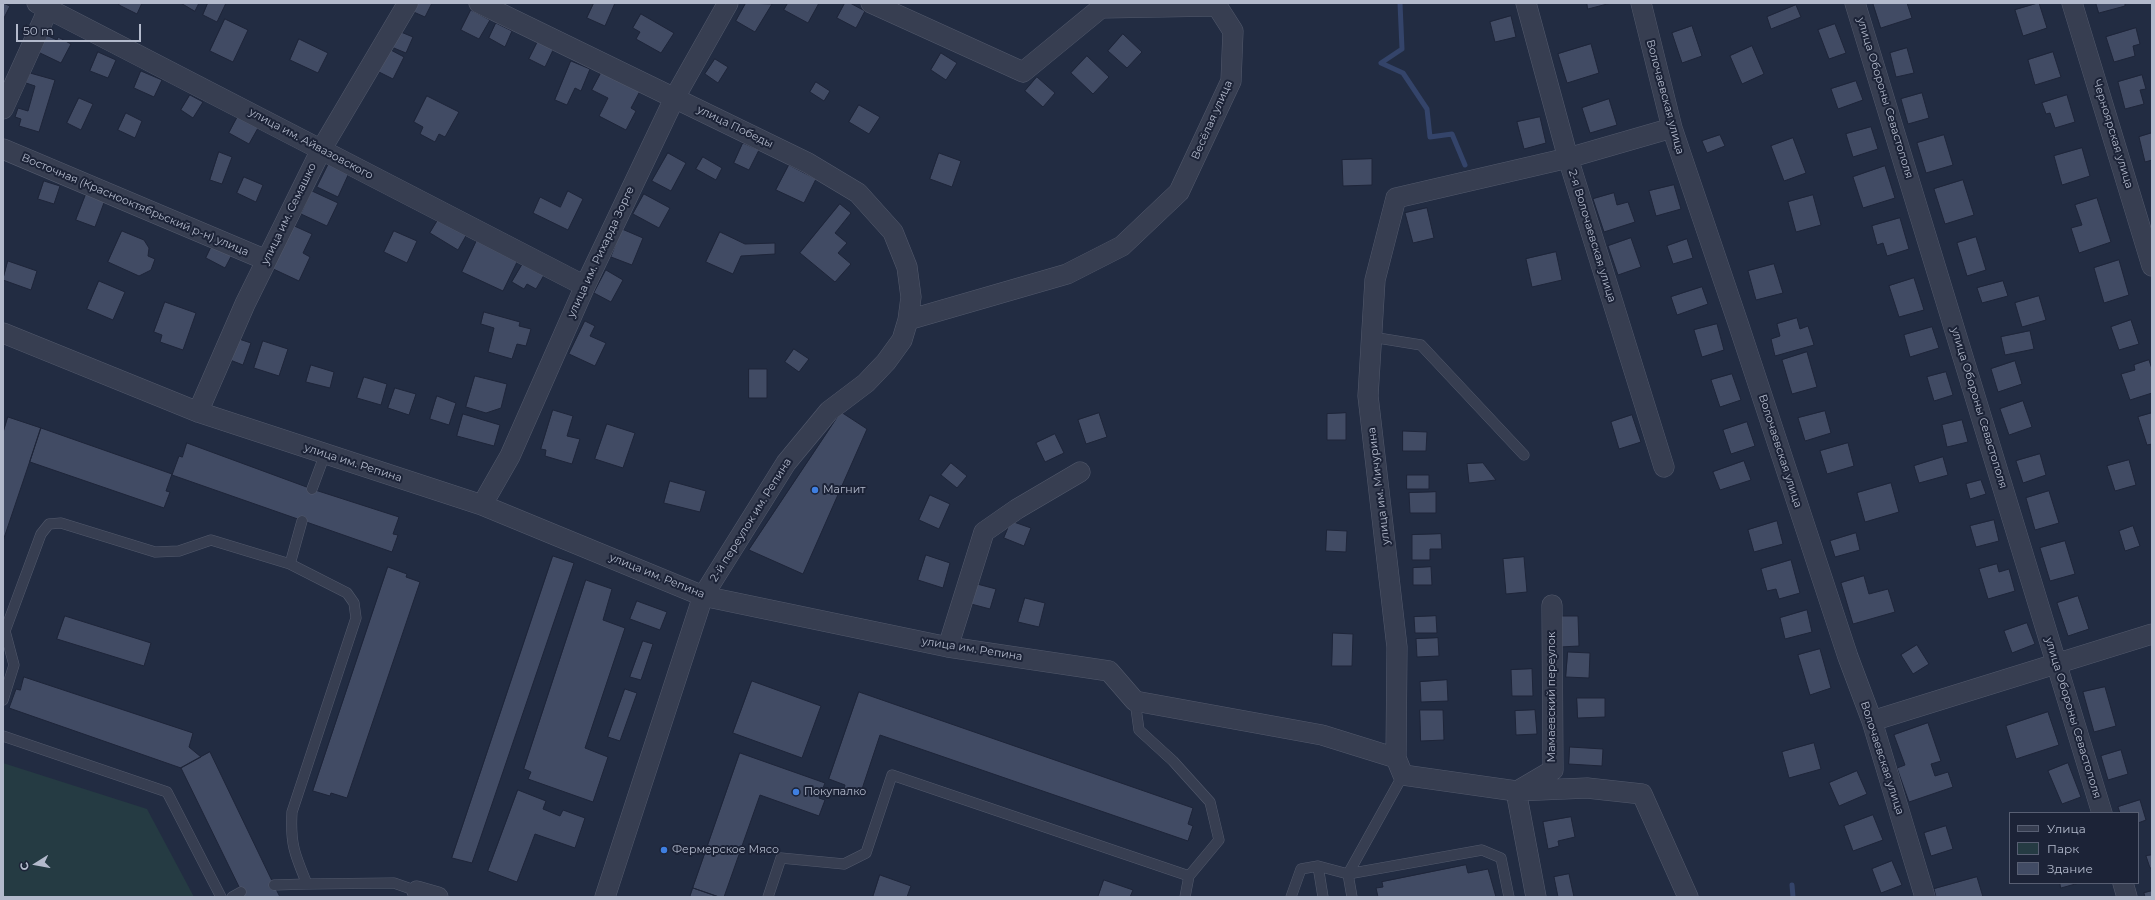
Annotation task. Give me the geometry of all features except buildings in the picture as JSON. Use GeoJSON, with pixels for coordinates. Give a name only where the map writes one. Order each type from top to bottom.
{"type":"FeatureCollection","features":[{"type":"Feature","properties":{"kind":"street","name":"улица им. Семашко"},"geometry":{"type":"LineString","coordinates":[[198,412],[266,260],[321,150],[408,3]]}},
{"type":"Feature","properties":{"kind":"street","name":"улица Победы"},"geometry":{"type":"LineString","coordinates":[[479,3],[808,163],[858,193],[893,232],[907,267],[911,297],[908,320]]}},
{"type":"Feature","properties":{"kind":"street","name":"улица им. Рихарда Зорге"},"geometry":{"type":"LineString","coordinates":[[482,505],[510,456],[585,286],[675,97],[728,3]]}},
{"type":"Feature","properties":{"kind":"street","name":"Весёлая улица"},"geometry":{"type":"LineString","coordinates":[[871,3],[1023,72],[1101,8],[1217,6],[1233,32],[1231,81],[1179,192],[1122,246],[1067,274],[908,320]]}},
{"type":"Feature","properties":{"kind":"street","name":"2-я Волочаевская улица"},"geometry":{"type":"LineString","coordinates":[[1526,3],[1568,158],[1664,467]]}},
{"type":"Feature","properties":{"kind":"street","name":"Волочаевская улица"},"geometry":{"type":"LineString","coordinates":[[1641,3],[1672,128],[1848,656],[1872,721],[1926,897]]}},
{"type":"Feature","properties":{"kind":"street","name":"улица Обороны Севастополя"},"geometry":{"type":"LineString","coordinates":[[1856,3],[2102,812]]}},
{"type":"Feature","properties":{"kind":"street","name":"Черноярская улица"},"geometry":{"type":"LineString","coordinates":[[2072,3],[2152,266]]}},
{"type":"Feature","properties":{"kind":"street","name":"улица им. Айвазовского"},"geometry":{"type":"LineString","coordinates":[[45,5],[321,150],[585,286]]}},
{"type":"Feature","properties":{"kind":"street"},"geometry":{"type":"LineString","coordinates":[[3,109],[45,5]]}},
{"type":"Feature","properties":{"kind":"street"},"geometry":{"type":"LineString","coordinates":[[1568,158],[1672,128]]}},
{"type":"Feature","properties":{"kind":"street","name":"Восточная (Краснооктябрьский р-н) улица"},"geometry":{"type":"LineString","coordinates":[[3,149],[266,260]]}},
{"type":"Feature","properties":{"kind":"street","name":"улица им. Мичурина"},"geometry":{"type":"LineString","coordinates":[[1399,767],[1397,647],[1368,396],[1375,280],[1396,198],[1568,158]]}},
{"type":"Feature","properties":{"kind":"street","name":"2-й переулок им. Репина"},"geometry":{"type":"LineString","coordinates":[[606,897],[703,596],[786,462],[830,411],[866,383],[886,362],[902,340],[908,320]]}},
{"type":"Feature","properties":{"kind":"street","name":"улица им. Репина"},"geometry":{"type":"LineString","coordinates":[[3,333],[198,412],[482,505],[703,596],[948,647],[1109,671],[1135,701]]}},
{"type":"Feature","properties":{"kind":"street"},"geometry":{"type":"LineString","coordinates":[[948,647],[984,532],[1017,509],[1080,472]]}},
{"type":"Feature","properties":{"kind":"street","name":"Мамаевский переулок"},"geometry":{"type":"LineString","coordinates":[[1516,791],[1553,770],[1552,605]]}},
{"type":"Feature","properties":{"kind":"street"},"geometry":{"type":"LineString","coordinates":[[1872,721],[2057,665],[2152,634]]}},
{"type":"Feature","properties":{"kind":"street"},"geometry":{"type":"LineString","coordinates":[[1135,701],[1322,734],[1399,767],[1516,791],[1587,788],[1642,794],[1688,897]]}},
{"type":"Feature","properties":{"kind":"street"},"geometry":{"type":"LineString","coordinates":[[1516,791],[1536,897]]}},
{"type":"Feature","properties":{"kind":"street"},"geometry":{"type":"LineString","coordinates":[[2123,884],[2127,897]]}},
{"type":"Feature","properties":{"kind":"street"},"geometry":{"type":"LineString","coordinates":[[417,891],[438,897]]}},
{"type":"Feature","properties":{"kind":"lane"},"geometry":{"type":"LineString","coordinates":[[1372,337],[1421,345],[1524,455]]}},
{"type":"Feature","properties":{"kind":"lane"},"geometry":{"type":"LineString","coordinates":[[312,489],[325,454]]}},
{"type":"Feature","properties":{"kind":"lane"},"geometry":{"type":"LineString","coordinates":[[290,564],[302,521]]}},
{"type":"Feature","properties":{"kind":"lane"},"geometry":{"type":"LineString","coordinates":[[3,700],[14,665],[5,631],[41,534],[49,524],[61,523],[155,552],[179,551],[211,540],[290,564],[347,593],[354,603],[356,618],[292,812],[292,848],[307,884]]}},
{"type":"Feature","properties":{"kind":"lane"},"geometry":{"type":"LineString","coordinates":[[1135,701],[1139,730],[1173,761],[1210,802],[1219,840],[1189,876],[1185,897]]}},
{"type":"Feature","properties":{"kind":"lane"},"geometry":{"type":"LineString","coordinates":[[3,736],[167,792],[221,897]]}},
{"type":"Feature","properties":{"kind":"lane"},"geometry":{"type":"LineString","coordinates":[[1352,897],[1348,874],[1399,767]]}},
{"type":"Feature","properties":{"kind":"lane"},"geometry":{"type":"LineString","coordinates":[[768,897],[782,858],[844,864],[866,852],[892,775],[1189,876]]}},
{"type":"Feature","properties":{"kind":"lane"},"geometry":{"type":"LineString","coordinates":[[1291,897],[1301,869],[1318,866],[1348,874],[1482,850],[1502,858],[1509,897]]}},
{"type":"Feature","properties":{"kind":"lane"},"geometry":{"type":"LineString","coordinates":[[1318,866],[1323,897]]}},
{"type":"Feature","properties":{"kind":"lane"},"geometry":{"type":"LineString","coordinates":[[274,885],[394,883],[417,891]]}},
{"type":"Feature","properties":{"kind":"green space"},"geometry":{"type":"Polygon","coordinates":[[[3,763],[147,809],[194,897],[3,897],[3,763]]]}},
{"type":"Feature","properties":{"kind":"waterway"},"geometry":{"type":"LineString","coordinates":[[1400,3],[1402,49],[1381,63],[1403,73],[1427,109],[1430,137],[1452,134],[1465,165]]}},
{"type":"Feature","properties":{"kind":"waterway"},"geometry":{"type":"LineString","coordinates":[[1792,885],[1793,897]]}},
{"type":"Feature","properties":{"kind":"place","name":"Магнит"},"geometry":{"type":"Point","coordinates":[815,490]}},
{"type":"Feature","properties":{"kind":"place","name":"Покупалко"},"geometry":{"type":"Point","coordinates":[796,792]}},
{"type":"Feature","properties":{"kind":"place","name":"Фермерское Мясо"},"geometry":{"type":"Point","coordinates":[664,850]}}]}
